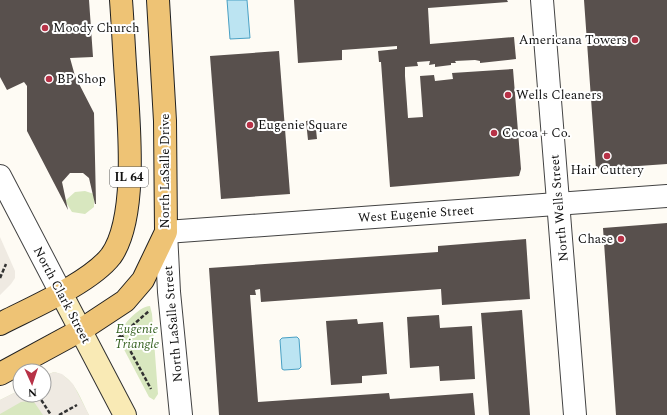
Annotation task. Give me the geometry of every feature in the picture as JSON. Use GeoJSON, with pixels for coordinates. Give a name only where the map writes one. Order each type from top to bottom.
{"type":"FeatureCollection","features":[{"type":"Feature","properties":{"kind":"main road","name":"IL 64"},"geometry":{"type":"LineString","coordinates":[[0,324],[61,293],[94,271],[111,255],[121,233],[129,184],[129,123],[121,0]]}},
{"type":"Feature","properties":{"kind":"main road","name":"North LaSalle Drive"},"geometry":{"type":"LineString","coordinates":[[81,330],[125,301],[143,280],[166,232],[165,121],[158,0]]}},
{"type":"Feature","properties":{"kind":"main road","name":"North Clark Street"},"geometry":{"type":"LineString","coordinates":[[61,293],[125,415]]}},
{"type":"Feature","properties":{"kind":"main road","name":"IL 64"},"geometry":{"type":"LineString","coordinates":[[0,374],[81,330]]}},
{"type":"Feature","properties":{"kind":"street","name":"North Wells Street"},"geometry":{"type":"LineString","coordinates":[[542,0],[575,415]]}},
{"type":"Feature","properties":{"kind":"street","name":"North Clark Street"},"geometry":{"type":"LineString","coordinates":[[0,176],[61,293]]}},
{"type":"Feature","properties":{"kind":"street","name":"West Eugenie Street"},"geometry":{"type":"LineString","coordinates":[[166,232],[667,196]]}},
{"type":"Feature","properties":{"kind":"street","name":"North LaSalle Street"},"geometry":{"type":"LineString","coordinates":[[166,232],[169,292],[181,415]]}},
{"type":"Feature","properties":{"kind":"path"},"geometry":{"type":"LineString","coordinates":[[0,278],[6,264]]}},
{"type":"Feature","properties":{"kind":"path"},"geometry":{"type":"LineString","coordinates":[[118,338],[152,308]]}},
{"type":"Feature","properties":{"kind":"path"},"geometry":{"type":"LineString","coordinates":[[119,330],[151,389]]}},
{"type":"Feature","properties":{"kind":"path"},"geometry":{"type":"LineString","coordinates":[[43,403],[51,415]]}},
{"type":"Feature","properties":{"kind":"path"},"geometry":{"type":"LineString","coordinates":[[59,415],[77,405]]}},
{"type":"Feature","properties":{"kind":"green space"},"geometry":{"type":"Polygon","coordinates":[[[85,191],[94,194],[94,207],[85,214],[72,212],[65,201],[75,192],[85,191]]]}},
{"type":"Feature","properties":{"kind":"green space","name":"Eugenie Triangle"},"geometry":{"type":"Polygon","coordinates":[[[150,306],[152,314],[158,394],[154,400],[149,397],[118,338],[126,323],[135,313],[150,306]]]}},
{"type":"Feature","properties":{"kind":"green space"},"geometry":{"type":"Polygon","coordinates":[[[52,373],[61,374],[67,378],[76,389],[89,415],[0,415],[0,400],[12,394],[12,403],[52,403],[52,373]]]}},
{"type":"Feature","properties":{"kind":"shaded area"},"geometry":{"type":"Polygon","coordinates":[[[0,237],[15,271],[15,278],[0,295],[0,237]]]}},
{"type":"Feature","properties":{"kind":"shaded area"},"geometry":{"type":"Polygon","coordinates":[[[52,373],[62,374],[73,384],[89,415],[43,415],[35,403],[52,403],[52,373]]]}},
{"type":"Feature","properties":{"kind":"shaded area"},"geometry":{"type":"Polygon","coordinates":[[[12,394],[12,403],[19,403],[0,414],[0,400],[12,394]]]}},
{"type":"Feature","properties":{"kind":"water"},"geometry":{"type":"Polygon","coordinates":[[[227,0],[247,0],[250,38],[230,39],[227,0]]]}},
{"type":"Feature","properties":{"kind":"water"},"geometry":{"type":"Polygon","coordinates":[[[297,337],[299,339],[301,367],[299,369],[284,370],[282,369],[280,340],[282,338],[297,337]]]}},
{"type":"Feature","properties":{"kind":"building"},"geometry":{"type":"Polygon","coordinates":[[[0,0],[89,0],[93,57],[70,58],[75,76],[94,113],[96,204],[89,178],[83,173],[70,173],[62,182],[68,210],[27,131],[27,86],[24,82],[7,90],[0,77],[0,0]]]}},
{"type":"Feature","properties":{"kind":"building"},"geometry":{"type":"Polygon","coordinates":[[[294,0],[507,0],[508,2],[428,8],[430,44],[514,37],[516,59],[480,63],[480,61],[475,60],[455,61],[456,63],[451,63],[451,65],[435,67],[435,64],[429,65],[430,61],[417,62],[418,66],[405,67],[405,76],[408,118],[423,117],[420,76],[434,75],[435,81],[453,79],[452,73],[513,69],[521,169],[519,176],[390,187],[381,62],[379,62],[378,51],[397,49],[397,46],[342,50],[342,60],[298,63],[294,0]]]}},
{"type":"Feature","properties":{"kind":"building"},"geometry":{"type":"Polygon","coordinates":[[[584,0],[667,0],[667,164],[596,169],[584,0]]]}},
{"type":"Feature","properties":{"kind":"building","name":"Eugenie Square"},"geometry":{"type":"Polygon","coordinates":[[[279,51],[290,194],[221,199],[210,56],[279,51]]]}},
{"type":"Feature","properties":{"kind":"building"},"geometry":{"type":"Polygon","coordinates":[[[315,120],[317,139],[308,140],[306,121],[315,120]]]}},
{"type":"Feature","properties":{"kind":"building"},"geometry":{"type":"Polygon","coordinates":[[[667,223],[667,415],[616,415],[603,228],[667,223]]]}},
{"type":"Feature","properties":{"kind":"building"},"geometry":{"type":"Polygon","coordinates":[[[526,239],[530,299],[442,305],[441,289],[261,302],[260,289],[255,290],[256,295],[250,295],[258,402],[389,393],[390,399],[473,393],[475,415],[219,415],[209,268],[438,252],[438,246],[526,239]]]}},
{"type":"Feature","properties":{"kind":"building"},"geometry":{"type":"Polygon","coordinates":[[[522,310],[530,415],[489,415],[481,313],[522,310]]]}},
{"type":"Feature","properties":{"kind":"building"},"geometry":{"type":"Polygon","coordinates":[[[439,315],[440,328],[472,326],[475,379],[440,381],[439,366],[410,368],[407,317],[439,315]]]}},
{"type":"Feature","properties":{"kind":"building"},"geometry":{"type":"Polygon","coordinates":[[[357,319],[358,324],[383,322],[387,374],[362,376],[362,383],[331,385],[326,321],[357,319]]]}},
{"type":"Feature","properties":{"kind":"place","name":"Moody Church"},"geometry":{"type":"Point","coordinates":[45,28]}},
{"type":"Feature","properties":{"kind":"place","name":"Americana Towers"},"geometry":{"type":"Point","coordinates":[635,40]}},
{"type":"Feature","properties":{"kind":"place","name":"BP Shop"},"geometry":{"type":"Point","coordinates":[49,79]}},
{"type":"Feature","properties":{"kind":"place","name":"Wells Cleaners"},"geometry":{"type":"Point","coordinates":[508,95]}},
{"type":"Feature","properties":{"kind":"place","name":"Eugenie Square"},"geometry":{"type":"Point","coordinates":[250,125]}},
{"type":"Feature","properties":{"kind":"place","name":"Cocoa + Co."},"geometry":{"type":"Point","coordinates":[494,133]}},
{"type":"Feature","properties":{"kind":"place","name":"Hair Cuttery"},"geometry":{"type":"Point","coordinates":[607,156]}},
{"type":"Feature","properties":{"kind":"place","name":"Chase"},"geometry":{"type":"Point","coordinates":[621,239]}}]}
